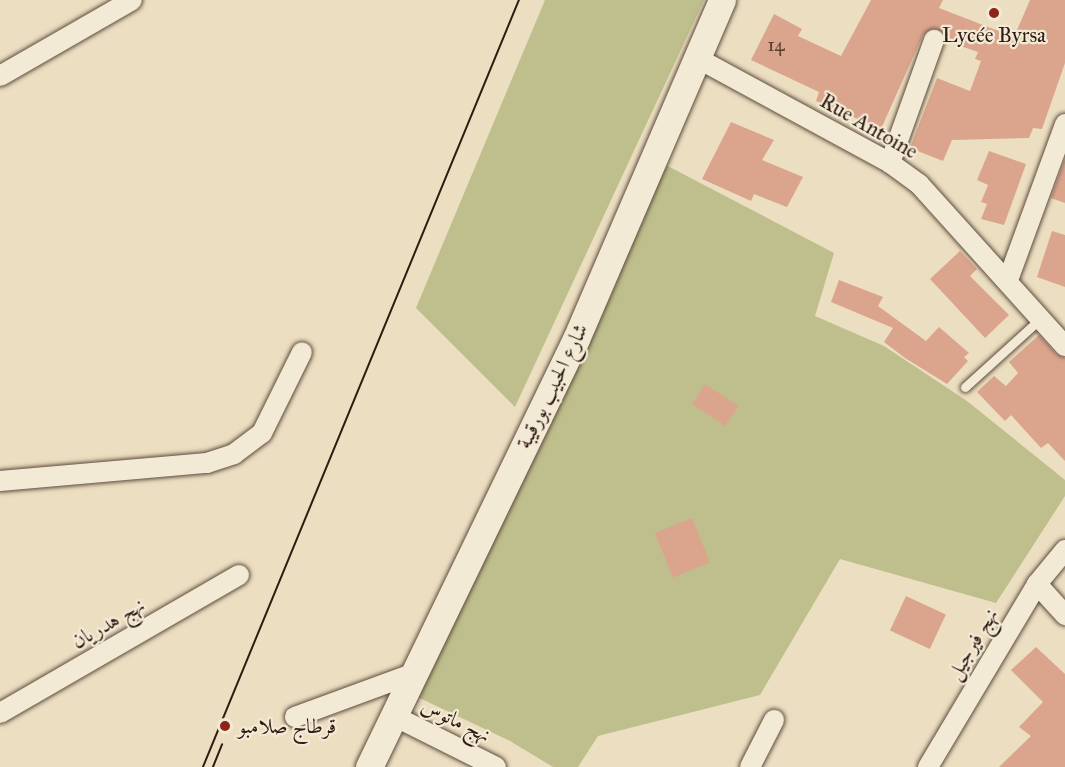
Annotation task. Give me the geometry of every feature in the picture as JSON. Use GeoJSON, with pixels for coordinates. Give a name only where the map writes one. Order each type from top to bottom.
{"type":"FeatureCollection","features":[{"type":"Feature","properties":{"kind":"main road","name":"شارع الحبيب بورقيبة"},"geometry":{"type":"LineString","coordinates":[[369,767],[576,339],[722,0]]}},
{"type":"Feature","properties":{"kind":"street"},"geometry":{"type":"LineString","coordinates":[[0,76],[132,0]]}},
{"type":"Feature","properties":{"kind":"street"},"geometry":{"type":"LineString","coordinates":[[890,163],[934,40]]}},
{"type":"Feature","properties":{"kind":"street","name":"Rue Antoine"},"geometry":{"type":"LineString","coordinates":[[697,58],[890,163],[932,196],[1042,317],[1065,346]]}},
{"type":"Feature","properties":{"kind":"street"},"geometry":{"type":"LineString","coordinates":[[1008,280],[1065,124]]}},
{"type":"Feature","properties":{"kind":"street"},"geometry":{"type":"LineString","coordinates":[[0,481],[207,463],[234,454],[262,433],[302,352]]}},
{"type":"Feature","properties":{"kind":"street","name":"نهج فيرجيل"},"geometry":{"type":"LineString","coordinates":[[928,767],[1037,584],[1065,550]]}},
{"type":"Feature","properties":{"kind":"street","name":"نهج هدريان"},"geometry":{"type":"LineString","coordinates":[[0,713],[239,575]]}},
{"type":"Feature","properties":{"kind":"street"},"geometry":{"type":"LineString","coordinates":[[1037,584],[1065,615]]}},
{"type":"Feature","properties":{"kind":"street"},"geometry":{"type":"LineString","coordinates":[[295,717],[412,674]]}},
{"type":"Feature","properties":{"kind":"street","name":"نهج ماتوس"},"geometry":{"type":"LineString","coordinates":[[394,716],[496,767]]}},
{"type":"Feature","properties":{"kind":"street"},"geometry":{"type":"LineString","coordinates":[[750,767],[774,720]]}},
{"type":"Feature","properties":{"kind":"lane"},"geometry":{"type":"LineString","coordinates":[[965,387],[1042,317]]}},
{"type":"Feature","properties":{"kind":"green space"},"geometry":{"type":"Polygon","coordinates":[[[545,0],[704,0],[515,407],[416,308],[545,0]]]}},
{"type":"Feature","properties":{"kind":"green space"},"geometry":{"type":"Polygon","coordinates":[[[662,163],[834,253],[815,316],[884,346],[967,401],[1065,480],[1065,496],[996,603],[840,559],[760,695],[598,736],[578,767],[553,767],[510,741],[407,692],[662,163]]]}},
{"type":"Feature","properties":{"kind":"building"},"geometry":{"type":"Polygon","coordinates":[[[871,0],[943,0],[939,8],[1014,37],[1030,0],[1065,0],[1065,63],[1042,129],[1033,128],[1029,138],[952,140],[943,161],[910,148],[937,78],[970,91],[981,61],[975,59],[978,52],[946,41],[937,29],[923,35],[881,129],[816,101],[819,92],[751,60],[774,14],[802,29],[798,36],[841,56],[871,0]]]}},
{"type":"Feature","properties":{"kind":"building"},"geometry":{"type":"Polygon","coordinates":[[[731,122],[774,140],[762,160],[803,177],[787,207],[754,194],[751,201],[702,179],[731,122]]]}},
{"type":"Feature","properties":{"kind":"building"},"geometry":{"type":"Polygon","coordinates":[[[989,151],[1026,164],[1004,225],[981,219],[987,204],[981,202],[988,185],[977,180],[989,151]]]}},
{"type":"Feature","properties":{"kind":"building"},"geometry":{"type":"Polygon","coordinates":[[[1065,159],[1065,203],[1051,198],[1065,159]]]}},
{"type":"Feature","properties":{"kind":"building"},"geometry":{"type":"Polygon","coordinates":[[[1052,231],[1065,235],[1065,287],[1037,277],[1052,231]]]}},
{"type":"Feature","properties":{"kind":"building"},"geometry":{"type":"Polygon","coordinates":[[[960,251],[977,269],[970,276],[1009,315],[985,338],[930,279],[960,251]]]}},
{"type":"Feature","properties":{"kind":"building"},"geometry":{"type":"Polygon","coordinates":[[[839,280],[883,297],[878,306],[926,341],[939,327],[969,353],[964,357],[968,361],[947,384],[905,358],[884,342],[893,328],[831,302],[839,280]]]}},
{"type":"Feature","properties":{"kind":"building"},"geometry":{"type":"Polygon","coordinates":[[[1039,335],[1056,354],[1065,358],[1065,461],[1048,443],[1041,448],[1011,415],[1005,421],[977,392],[994,376],[1006,386],[1018,373],[1009,362],[1039,335]]]}},
{"type":"Feature","properties":{"kind":"building"},"geometry":{"type":"Polygon","coordinates":[[[705,384],[739,406],[725,426],[692,404],[705,384]]]}},
{"type":"Feature","properties":{"kind":"building"},"geometry":{"type":"Polygon","coordinates":[[[692,518],[710,563],[673,577],[655,533],[692,518]]]}},
{"type":"Feature","properties":{"kind":"building"},"geometry":{"type":"Polygon","coordinates":[[[906,596],[946,615],[930,649],[890,630],[906,596]]]}},
{"type":"Feature","properties":{"kind":"building"},"geometry":{"type":"Polygon","coordinates":[[[1036,647],[1065,674],[1065,767],[999,767],[1031,736],[1019,727],[1043,702],[1011,670],[1036,647]]]}},
{"type":"Feature","properties":{"kind":"tram line"},"geometry":{"type":"LineString","coordinates":[[203,767],[519,0]]}},
{"type":"Feature","properties":{"kind":"tram line"},"geometry":{"type":"LineString","coordinates":[[213,767],[222,745]]}},
{"type":"Feature","properties":{"kind":"place","name":"Lycée Byrsa"},"geometry":{"type":"Point","coordinates":[994,13]}},
{"type":"Feature","properties":{"kind":"place","name":"قرطاج صلامبو"},"geometry":{"type":"Point","coordinates":[225,726]}}]}
